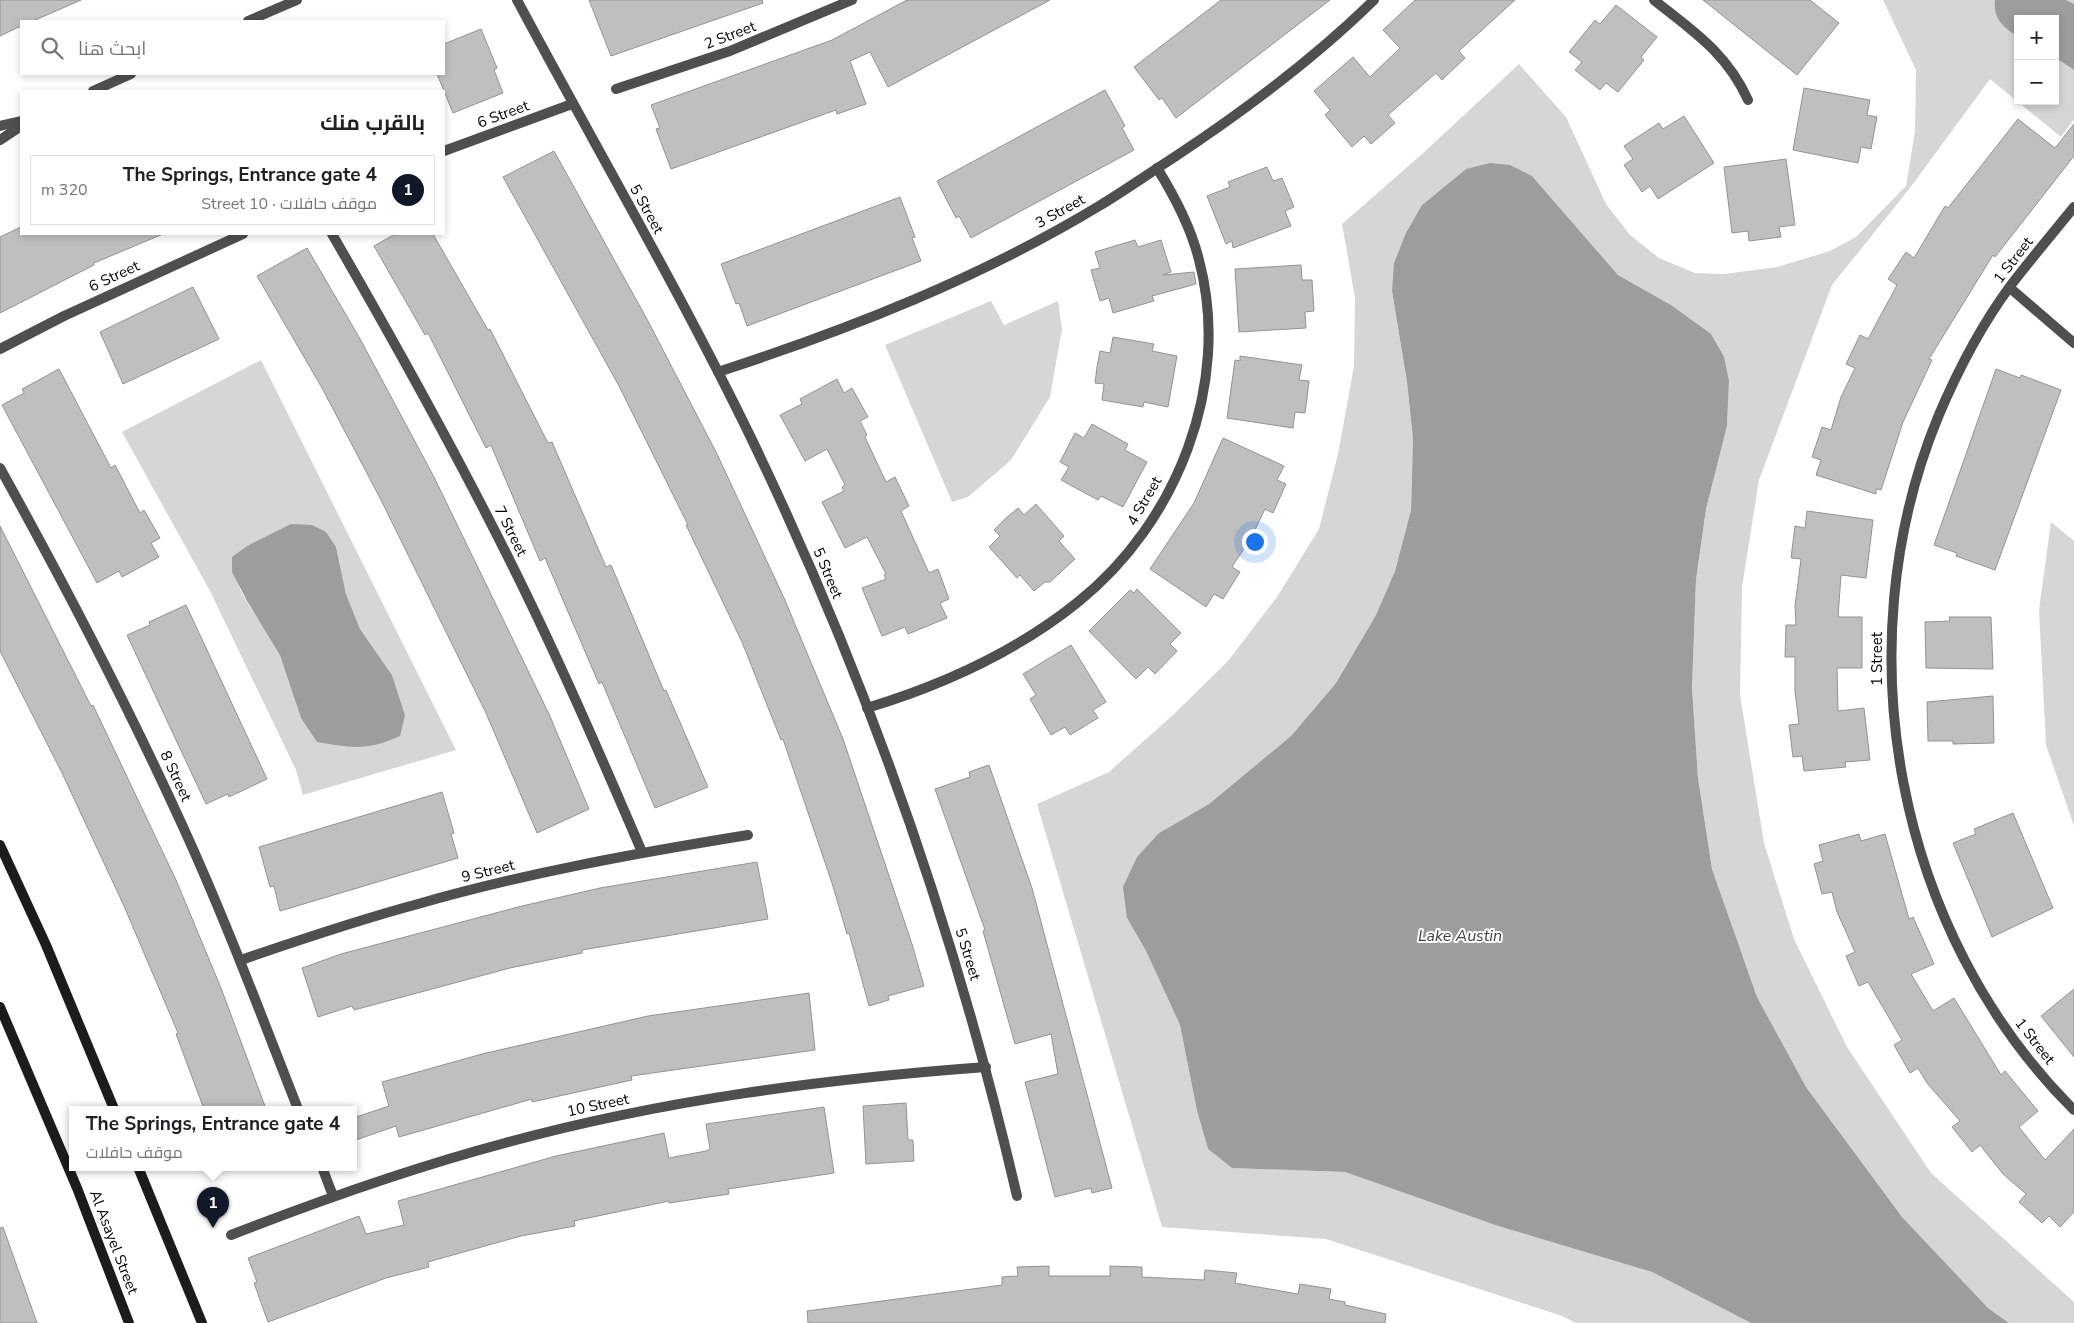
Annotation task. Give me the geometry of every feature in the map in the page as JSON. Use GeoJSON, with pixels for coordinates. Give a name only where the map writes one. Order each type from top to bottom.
{"type":"FeatureCollection","features":[{"type":"Feature","properties":{"kind":"main road"},"geometry":{"type":"LineString","coordinates":[[0,845],[46,945],[113,1106]]}},
{"type":"Feature","properties":{"kind":"main road","name":"Al Asayel Street"},"geometry":{"type":"LineString","coordinates":[[0,1008],[69,1169]]}},
{"type":"Feature","properties":{"kind":"main road","name":"Al Asayel Street"},"geometry":{"type":"LineString","coordinates":[[70,1171],[129,1323]]}},
{"type":"Feature","properties":{"kind":"main road"},"geometry":{"type":"LineString","coordinates":[[140,1171],[202,1323]]}},
{"type":"Feature","properties":{"kind":"street"},"geometry":{"type":"LineString","coordinates":[[250,20],[297,0]]}},
{"type":"Feature","properties":{"kind":"street","name":"5 Street"},"geometry":{"type":"LineString","coordinates":[[517,0],[718,372],[786,513],[867,708],[903,802],[943,922],[986,1066],[1017,1196]]}},
{"type":"Feature","properties":{"kind":"street","name":"2 Street"},"geometry":{"type":"LineString","coordinates":[[616,89],[730,51],[852,0]]}},
{"type":"Feature","properties":{"kind":"street","name":"3 Street"},"geometry":{"type":"LineString","coordinates":[[718,372],[858,324],[940,289],[1064,226],[1099,206],[1225,124],[1274,86],[1374,0]]}},
{"type":"Feature","properties":{"kind":"street"},"geometry":{"type":"LineString","coordinates":[[1654,0],[1707,41],[1732,69],[1748,100]]}},
{"type":"Feature","properties":{"kind":"street"},"geometry":{"type":"LineString","coordinates":[[94,90],[129,75]]}},
{"type":"Feature","properties":{"kind":"street","name":"6 Street"},"geometry":{"type":"LineString","coordinates":[[445,151],[572,104]]}},
{"type":"Feature","properties":{"kind":"street"},"geometry":{"type":"LineString","coordinates":[[0,126],[20,121]]}},
{"type":"Feature","properties":{"kind":"street"},"geometry":{"type":"LineString","coordinates":[[0,140],[20,127]]}},
{"type":"Feature","properties":{"kind":"street","name":"4 Street"},"geometry":{"type":"LineString","coordinates":[[867,708],[903,697],[973,668],[1044,627],[1079,602],[1112,571],[1141,536],[1165,497],[1185,453],[1204,396],[1209,328],[1200,260],[1189,228],[1175,197],[1157,168]]}},
{"type":"Feature","properties":{"kind":"street","name":"1 Street"},"geometry":{"type":"LineString","coordinates":[[2074,207],[2010,288],[1970,351],[1938,417],[1915,486],[1899,557],[1891,644],[1892,711],[1909,806],[1924,862],[1947,924],[1970,971],[1997,1016],[2028,1059],[2074,1110]]}},
{"type":"Feature","properties":{"kind":"street","name":"6 Street"},"geometry":{"type":"LineString","coordinates":[[0,349],[64,316],[241,235]]}},
{"type":"Feature","properties":{"kind":"street","name":"7 Street"},"geometry":{"type":"LineString","coordinates":[[333,235],[399,350],[510,561],[560,666],[642,852]]}},
{"type":"Feature","properties":{"kind":"street"},"geometry":{"type":"LineString","coordinates":[[2010,288],[2074,343]]}},
{"type":"Feature","properties":{"kind":"street","name":"8 Street"},"geometry":{"type":"LineString","coordinates":[[0,468],[146,749],[184,829],[241,960],[297,1106]]}},
{"type":"Feature","properties":{"kind":"street","name":"9 Street"},"geometry":{"type":"LineString","coordinates":[[241,960],[418,904],[510,880],[642,852],[748,835]]}},
{"type":"Feature","properties":{"kind":"street","name":"10 Street"},"geometry":{"type":"LineString","coordinates":[[231,1235],[333,1196],[505,1142],[593,1121],[784,1086],[986,1066]]}},
{"type":"Feature","properties":{"kind":"street"},"geometry":{"type":"LineString","coordinates":[[324,1171],[333,1196]]}},
{"type":"Feature","properties":{"kind":"shaded area"},"geometry":{"type":"Polygon","coordinates":[[[1883,0],[2074,0],[2074,119],[2061,137],[2022,105],[2059,105],[2059,15],[2014,15],[2014,99],[1990,79],[1910,188],[1832,285],[1759,480],[1742,587],[1740,695],[1764,843],[1794,939],[1847,1047],[1931,1173],[2074,1302],[2074,1323],[2009,1323],[1988,1308],[1902,1217],[1806,1087],[1757,997],[1712,869],[1698,778],[1692,688],[1696,580],[1706,509],[1727,426],[1729,381],[1671,305],[1618,275],[1532,176],[1466,169],[1422,205],[1392,291],[1407,382],[1413,439],[1411,510],[1395,571],[1376,615],[1336,683],[1291,736],[1209,804],[1159,833],[1127,918],[1146,951],[1180,1025],[1197,1111],[1208,1149],[1232,1168],[1345,1172],[1498,1226],[1652,1272],[1751,1323],[1576,1323],[1562,1316],[1326,1239],[1162,1227],[1037,804],[1109,772],[1174,714],[1228,661],[1277,597],[1319,529],[1338,454],[1354,366],[1355,298],[1342,224],[1421,155],[1519,64],[1566,117],[1606,204],[1630,235],[1659,258],[1695,273],[1724,274],[1777,267],[1830,251],[1856,237],[1906,186],[1915,131],[1916,70],[1883,0]]]}},
{"type":"Feature","properties":{"kind":"shaded area"},"geometry":{"type":"Polygon","coordinates":[[[991,301],[1004,325],[1058,301],[1062,329],[1050,397],[1011,460],[968,497],[952,502],[885,345],[991,301]]]}},
{"type":"Feature","properties":{"kind":"shaded area"},"geometry":{"type":"Polygon","coordinates":[[[261,360],[456,750],[303,795],[296,770],[210,591],[122,432],[261,360]],[[247,546],[233,557],[234,571],[244,596],[281,656],[301,718],[405,715],[392,675],[360,629],[346,594],[336,547],[247,546]]]}},
{"type":"Feature","properties":{"kind":"shaded area"},"geometry":{"type":"Polygon","coordinates":[[[2051,522],[2074,541],[2074,826],[2046,745],[2039,610],[2051,522]]]}},
{"type":"Feature","properties":{"kind":"water"},"geometry":{"type":"Polygon","coordinates":[[[1995,0],[2066,0],[2074,4],[2074,70],[2059,60],[2059,15],[2014,15],[2014,34],[2000,22],[1995,0]]]}},
{"type":"Feature","properties":{"kind":"water","name":"Lake Austin"},"geometry":{"type":"Polygon","coordinates":[[[1490,163],[1510,165],[1532,176],[1618,275],[1671,305],[1711,334],[1724,357],[1729,381],[1727,426],[1706,509],[1696,580],[1692,688],[1698,778],[1712,869],[1757,997],[1806,1087],[1902,1217],[1988,1308],[2009,1323],[1751,1323],[1652,1272],[1498,1226],[1345,1172],[1232,1168],[1208,1149],[1197,1111],[1180,1025],[1146,951],[1127,918],[1123,887],[1137,857],[1159,833],[1209,804],[1291,736],[1336,683],[1376,615],[1395,571],[1411,510],[1413,439],[1407,382],[1392,291],[1394,263],[1406,233],[1422,205],[1466,169],[1490,163]]]}},
{"type":"Feature","properties":{"kind":"water"},"geometry":{"type":"Polygon","coordinates":[[[291,524],[312,525],[326,532],[336,547],[346,594],[360,629],[392,675],[405,715],[400,736],[378,744],[359,747],[317,742],[301,718],[280,655],[247,601],[232,572],[232,557],[247,546],[291,524]]]}},
{"type":"Feature","properties":{"kind":"building"},"geometry":{"type":"Polygon","coordinates":[[[0,0],[81,0],[35,20],[20,20],[20,26],[0,36],[0,0]]]}},
{"type":"Feature","properties":{"kind":"building"},"geometry":{"type":"Polygon","coordinates":[[[589,0],[762,0],[763,3],[611,56],[589,0]]]}},
{"type":"Feature","properties":{"kind":"building"},"geometry":{"type":"Polygon","coordinates":[[[907,0],[1050,0],[888,87],[870,52],[850,61],[866,104],[837,114],[836,110],[671,169],[656,129],[660,128],[651,105],[832,40],[907,0]]]}},
{"type":"Feature","properties":{"kind":"building"},"geometry":{"type":"Polygon","coordinates":[[[1221,0],[1330,0],[1176,118],[1162,98],[1159,100],[1134,67],[1221,0]]]}},
{"type":"Feature","properties":{"kind":"building"},"geometry":{"type":"Polygon","coordinates":[[[1415,0],[1515,0],[1459,51],[1465,58],[1442,80],[1436,73],[1388,115],[1395,123],[1371,144],[1364,136],[1352,147],[1325,115],[1330,110],[1314,91],[1353,57],[1370,77],[1400,48],[1383,30],[1415,0]]]}},
{"type":"Feature","properties":{"kind":"building"},"geometry":{"type":"Polygon","coordinates":[[[1703,0],[1810,0],[1839,23],[1797,75],[1703,0]]]}},
{"type":"Feature","properties":{"kind":"building"},"geometry":{"type":"Polygon","coordinates":[[[1616,5],[1657,37],[1641,57],[1644,60],[1618,92],[1606,83],[1600,90],[1575,70],[1582,62],[1569,52],[1595,20],[1600,24],[1616,5]]]}},
{"type":"Feature","properties":{"kind":"building"},"geometry":{"type":"Polygon","coordinates":[[[481,29],[497,68],[494,70],[503,93],[453,113],[437,75],[445,75],[445,44],[481,29]]]}},
{"type":"Feature","properties":{"kind":"building"},"geometry":{"type":"Polygon","coordinates":[[[1804,88],[1870,100],[1867,115],[1877,117],[1871,149],[1861,147],[1858,163],[1793,150],[1804,88]]]}},
{"type":"Feature","properties":{"kind":"building"},"geometry":{"type":"Polygon","coordinates":[[[1105,90],[1125,126],[1122,128],[1134,150],[971,238],[959,216],[956,218],[937,181],[1105,90]]]}},
{"type":"Feature","properties":{"kind":"building"},"geometry":{"type":"Polygon","coordinates":[[[1684,116],[1714,163],[1658,199],[1650,186],[1642,192],[1624,165],[1633,159],[1624,146],[1659,123],[1663,129],[1684,116]]]}},
{"type":"Feature","properties":{"kind":"building"},"geometry":{"type":"Polygon","coordinates":[[[2018,119],[2055,148],[2074,124],[2074,156],[1995,257],[1993,255],[1929,359],[1932,360],[1903,422],[1881,490],[1876,489],[1876,494],[1816,475],[1821,460],[1812,457],[1822,427],[1831,430],[1841,397],[1855,368],[1846,364],[1860,335],[1868,339],[1897,285],[1888,279],[1906,252],[1914,258],[1945,206],[1948,208],[2018,119]]]}},
{"type":"Feature","properties":{"kind":"building"},"geometry":{"type":"Polygon","coordinates":[[[554,151],[648,321],[717,454],[784,598],[843,739],[912,944],[924,986],[888,996],[889,1000],[869,1006],[849,933],[847,934],[832,883],[783,739],[781,740],[742,642],[686,525],[688,525],[619,386],[503,177],[554,151]]]}},
{"type":"Feature","properties":{"kind":"building"},"geometry":{"type":"Polygon","coordinates":[[[1786,159],[1795,225],[1779,227],[1781,237],[1749,241],[1748,231],[1732,233],[1724,167],[1786,159]]]}},
{"type":"Feature","properties":{"kind":"building"},"geometry":{"type":"Polygon","coordinates":[[[1267,167],[1273,181],[1282,178],[1294,207],[1285,211],[1291,226],[1233,248],[1232,241],[1226,244],[1207,196],[1230,187],[1228,182],[1267,167]]]}},
{"type":"Feature","properties":{"kind":"building"},"geometry":{"type":"Polygon","coordinates":[[[900,197],[915,237],[912,238],[921,261],[747,326],[739,303],[736,304],[721,264],[900,197]]]}},
{"type":"Feature","properties":{"kind":"building"},"geometry":{"type":"Polygon","coordinates":[[[20,227],[20,235],[161,235],[94,263],[94,265],[0,313],[0,237],[20,227]]]}},
{"type":"Feature","properties":{"kind":"building"},"geometry":{"type":"Polygon","coordinates":[[[393,235],[434,235],[488,330],[490,329],[548,443],[552,442],[606,567],[611,565],[664,691],[666,690],[708,787],[655,808],[602,682],[599,684],[545,558],[540,561],[491,445],[486,448],[428,333],[425,335],[374,246],[393,235]]]}},
{"type":"Feature","properties":{"kind":"building"},"geometry":{"type":"Polygon","coordinates":[[[1135,240],[1138,247],[1161,240],[1171,272],[1163,275],[1194,272],[1196,284],[1152,296],[1154,301],[1113,313],[1109,298],[1100,301],[1091,270],[1100,268],[1095,252],[1135,240]]]}},
{"type":"Feature","properties":{"kind":"building"},"geometry":{"type":"Polygon","coordinates":[[[307,248],[359,337],[434,477],[549,714],[589,809],[537,833],[486,713],[380,498],[322,388],[257,276],[307,248]]]}},
{"type":"Feature","properties":{"kind":"building"},"geometry":{"type":"Polygon","coordinates":[[[1301,265],[1302,280],[1312,280],[1314,311],[1305,312],[1306,328],[1239,332],[1235,269],[1301,265]]]}},
{"type":"Feature","properties":{"kind":"building"},"geometry":{"type":"Polygon","coordinates":[[[193,287],[219,339],[123,384],[100,332],[193,287]]]}},
{"type":"Feature","properties":{"kind":"building"},"geometry":{"type":"Polygon","coordinates":[[[1113,337],[1154,344],[1152,351],[1177,356],[1168,407],[1144,402],[1143,407],[1102,400],[1104,384],[1095,383],[1097,367],[1100,351],[1110,353],[1113,337]]]}},
{"type":"Feature","properties":{"kind":"building"},"geometry":{"type":"Polygon","coordinates":[[[1240,356],[1302,365],[1299,380],[1309,381],[1305,413],[1295,412],[1293,428],[1227,418],[1235,360],[1240,361],[1240,356]]]}},
{"type":"Feature","properties":{"kind":"building"},"geometry":{"type":"Polygon","coordinates":[[[59,369],[111,468],[115,465],[140,513],[144,510],[160,538],[151,543],[159,557],[122,577],[119,571],[97,583],[2,405],[24,393],[22,389],[59,369]]]}},
{"type":"Feature","properties":{"kind":"building"},"geometry":{"type":"Polygon","coordinates":[[[1996,369],[2020,378],[2021,375],[2061,390],[1995,570],[1956,556],[1957,553],[1934,545],[1996,369]]]}},
{"type":"Feature","properties":{"kind":"building"},"geometry":{"type":"Polygon","coordinates":[[[837,379],[844,393],[852,388],[868,417],[860,421],[867,435],[865,437],[886,482],[895,477],[909,506],[901,511],[929,573],[938,569],[949,599],[940,603],[947,618],[908,634],[905,627],[882,636],[862,588],[886,579],[884,575],[886,574],[867,537],[845,548],[822,502],[844,491],[842,487],[845,485],[827,449],[805,461],[780,415],[802,404],[800,399],[837,379]]]}},
{"type":"Feature","properties":{"kind":"building"},"geometry":{"type":"Polygon","coordinates":[[[1092,424],[1128,444],[1125,450],[1147,462],[1123,507],[1101,496],[1098,500],[1061,480],[1069,467],[1060,462],[1075,433],[1084,438],[1092,424]]]}},
{"type":"Feature","properties":{"kind":"building"},"geometry":{"type":"Polygon","coordinates":[[[1223,438],[1284,466],[1277,480],[1286,484],[1273,513],[1265,509],[1251,538],[1232,567],[1240,572],[1223,599],[1214,594],[1206,607],[1150,569],[1194,503],[1223,438]]]}},
{"type":"Feature","properties":{"kind":"building"},"geometry":{"type":"Polygon","coordinates":[[[1036,504],[1064,536],[1059,541],[1075,559],[1050,582],[1045,582],[1034,591],[1020,575],[1017,578],[989,547],[1000,536],[994,530],[1006,518],[1018,508],[1024,515],[1036,504]]]}},
{"type":"Feature","properties":{"kind":"building"},"geometry":{"type":"Polygon","coordinates":[[[1807,511],[1873,520],[1866,578],[1841,575],[1838,617],[1862,617],[1862,668],[1837,668],[1838,711],[1864,708],[1870,760],[1845,762],[1846,767],[1804,771],[1802,756],[1793,757],[1789,725],[1799,724],[1795,691],[1795,657],[1785,657],[1786,625],[1796,625],[1795,606],[1801,559],[1791,558],[1795,526],[1805,528],[1807,511]]]}},
{"type":"Feature","properties":{"kind":"building"},"geometry":{"type":"Polygon","coordinates":[[[0,526],[91,706],[93,705],[176,880],[221,988],[265,1106],[203,1106],[176,1034],[178,1033],[124,906],[62,773],[0,651],[0,526]]]}},
{"type":"Feature","properties":{"kind":"building"},"geometry":{"type":"Polygon","coordinates":[[[1137,589],[1181,633],[1170,644],[1177,651],[1155,674],[1148,667],[1136,679],[1089,631],[1130,590],[1134,593],[1137,589]]]}},
{"type":"Feature","properties":{"kind":"building"},"geometry":{"type":"Polygon","coordinates":[[[186,605],[267,779],[229,797],[228,794],[206,804],[127,635],[150,625],[149,622],[186,605]]]}},
{"type":"Feature","properties":{"kind":"building"},"geometry":{"type":"Polygon","coordinates":[[[1949,617],[1991,617],[1993,669],[1926,668],[1925,622],[1950,621],[1949,617]]]}},
{"type":"Feature","properties":{"kind":"building"},"geometry":{"type":"Polygon","coordinates":[[[1071,645],[1106,702],[1093,710],[1098,718],[1070,735],[1065,727],[1051,735],[1030,699],[1036,695],[1023,674],[1071,645]]]}},
{"type":"Feature","properties":{"kind":"building"},"geometry":{"type":"Polygon","coordinates":[[[1993,696],[1994,743],[1953,744],[1953,741],[1928,741],[1927,702],[1993,696]]]}},
{"type":"Feature","properties":{"kind":"building"},"geometry":{"type":"Polygon","coordinates":[[[989,765],[1032,888],[1112,1188],[1092,1193],[1091,1188],[1055,1197],[1025,1082],[1058,1074],[1051,1034],[1015,1044],[983,931],[985,930],[935,789],[970,777],[969,772],[989,765]]]}},
{"type":"Feature","properties":{"kind":"building"},"geometry":{"type":"Polygon","coordinates":[[[442,792],[454,833],[451,834],[458,858],[280,911],[274,886],[270,887],[259,847],[442,792]]]}},
{"type":"Feature","properties":{"kind":"building"},"geometry":{"type":"Polygon","coordinates":[[[2013,813],[2053,908],[1992,937],[1953,843],[1976,834],[1974,829],[2013,813]]]}},
{"type":"Feature","properties":{"kind":"building"},"geometry":{"type":"Polygon","coordinates":[[[1859,834],[1861,841],[1885,834],[1909,919],[1913,917],[1934,964],[1911,974],[1933,1011],[1954,998],[2001,1075],[2005,1071],[2038,1111],[2019,1127],[2045,1160],[2074,1129],[2074,1212],[2060,1227],[2049,1216],[2042,1223],[2019,1202],[2026,1194],[2003,1174],[1980,1145],[1972,1152],[1952,1127],[1960,1121],[1927,1083],[1918,1068],[1910,1073],[1894,1045],[1902,1040],[1868,982],[1859,986],[1846,956],[1855,952],[1837,912],[1832,892],[1822,894],[1814,864],[1823,861],[1819,845],[1859,834]]]}},
{"type":"Feature","properties":{"kind":"building"},"geometry":{"type":"Polygon","coordinates":[[[757,862],[768,919],[582,950],[582,953],[510,968],[354,1010],[352,1006],[318,1017],[302,968],[341,954],[522,906],[600,888],[757,862]]]}},
{"type":"Feature","properties":{"kind":"building"},"geometry":{"type":"Polygon","coordinates":[[[2074,989],[2074,1057],[2041,1016],[2074,989]]]}},
{"type":"Feature","properties":{"kind":"building"},"geometry":{"type":"Polygon","coordinates":[[[809,993],[815,1050],[631,1076],[632,1080],[532,1102],[532,1099],[399,1137],[396,1126],[357,1140],[357,1117],[389,1106],[382,1082],[482,1054],[648,1016],[809,993]]]}},
{"type":"Feature","properties":{"kind":"building"},"geometry":{"type":"Polygon","coordinates":[[[906,1103],[908,1140],[913,1140],[914,1161],[866,1164],[863,1106],[906,1103]]]}},
{"type":"Feature","properties":{"kind":"building"},"geometry":{"type":"Polygon","coordinates":[[[824,1107],[834,1173],[728,1189],[729,1194],[669,1203],[669,1201],[574,1221],[575,1226],[521,1236],[428,1262],[429,1267],[386,1278],[268,1322],[254,1283],[257,1282],[248,1258],[359,1216],[366,1234],[404,1225],[398,1201],[556,1156],[664,1133],[669,1158],[706,1151],[710,1149],[706,1124],[824,1107]]]}},
{"type":"Feature","properties":{"kind":"building"},"geometry":{"type":"Polygon","coordinates":[[[3,1227],[37,1323],[0,1323],[0,1228],[3,1227]]]}},
{"type":"Feature","properties":{"kind":"building"},"geometry":{"type":"Polygon","coordinates":[[[1049,1266],[1049,1276],[1110,1276],[1110,1266],[1142,1267],[1142,1277],[1204,1280],[1205,1270],[1237,1273],[1235,1283],[1298,1294],[1300,1284],[1331,1289],[1329,1299],[1345,1302],[1345,1305],[1386,1314],[1385,1323],[808,1323],[807,1311],[1002,1285],[1002,1277],[1018,1276],[1017,1267],[1049,1266]]]}},
{"type":"Feature","properties":{"kind":"place","name":"The Springs, Entrance gate 4"},"geometry":{"type":"Point","coordinates":[213,1228]}}]}
